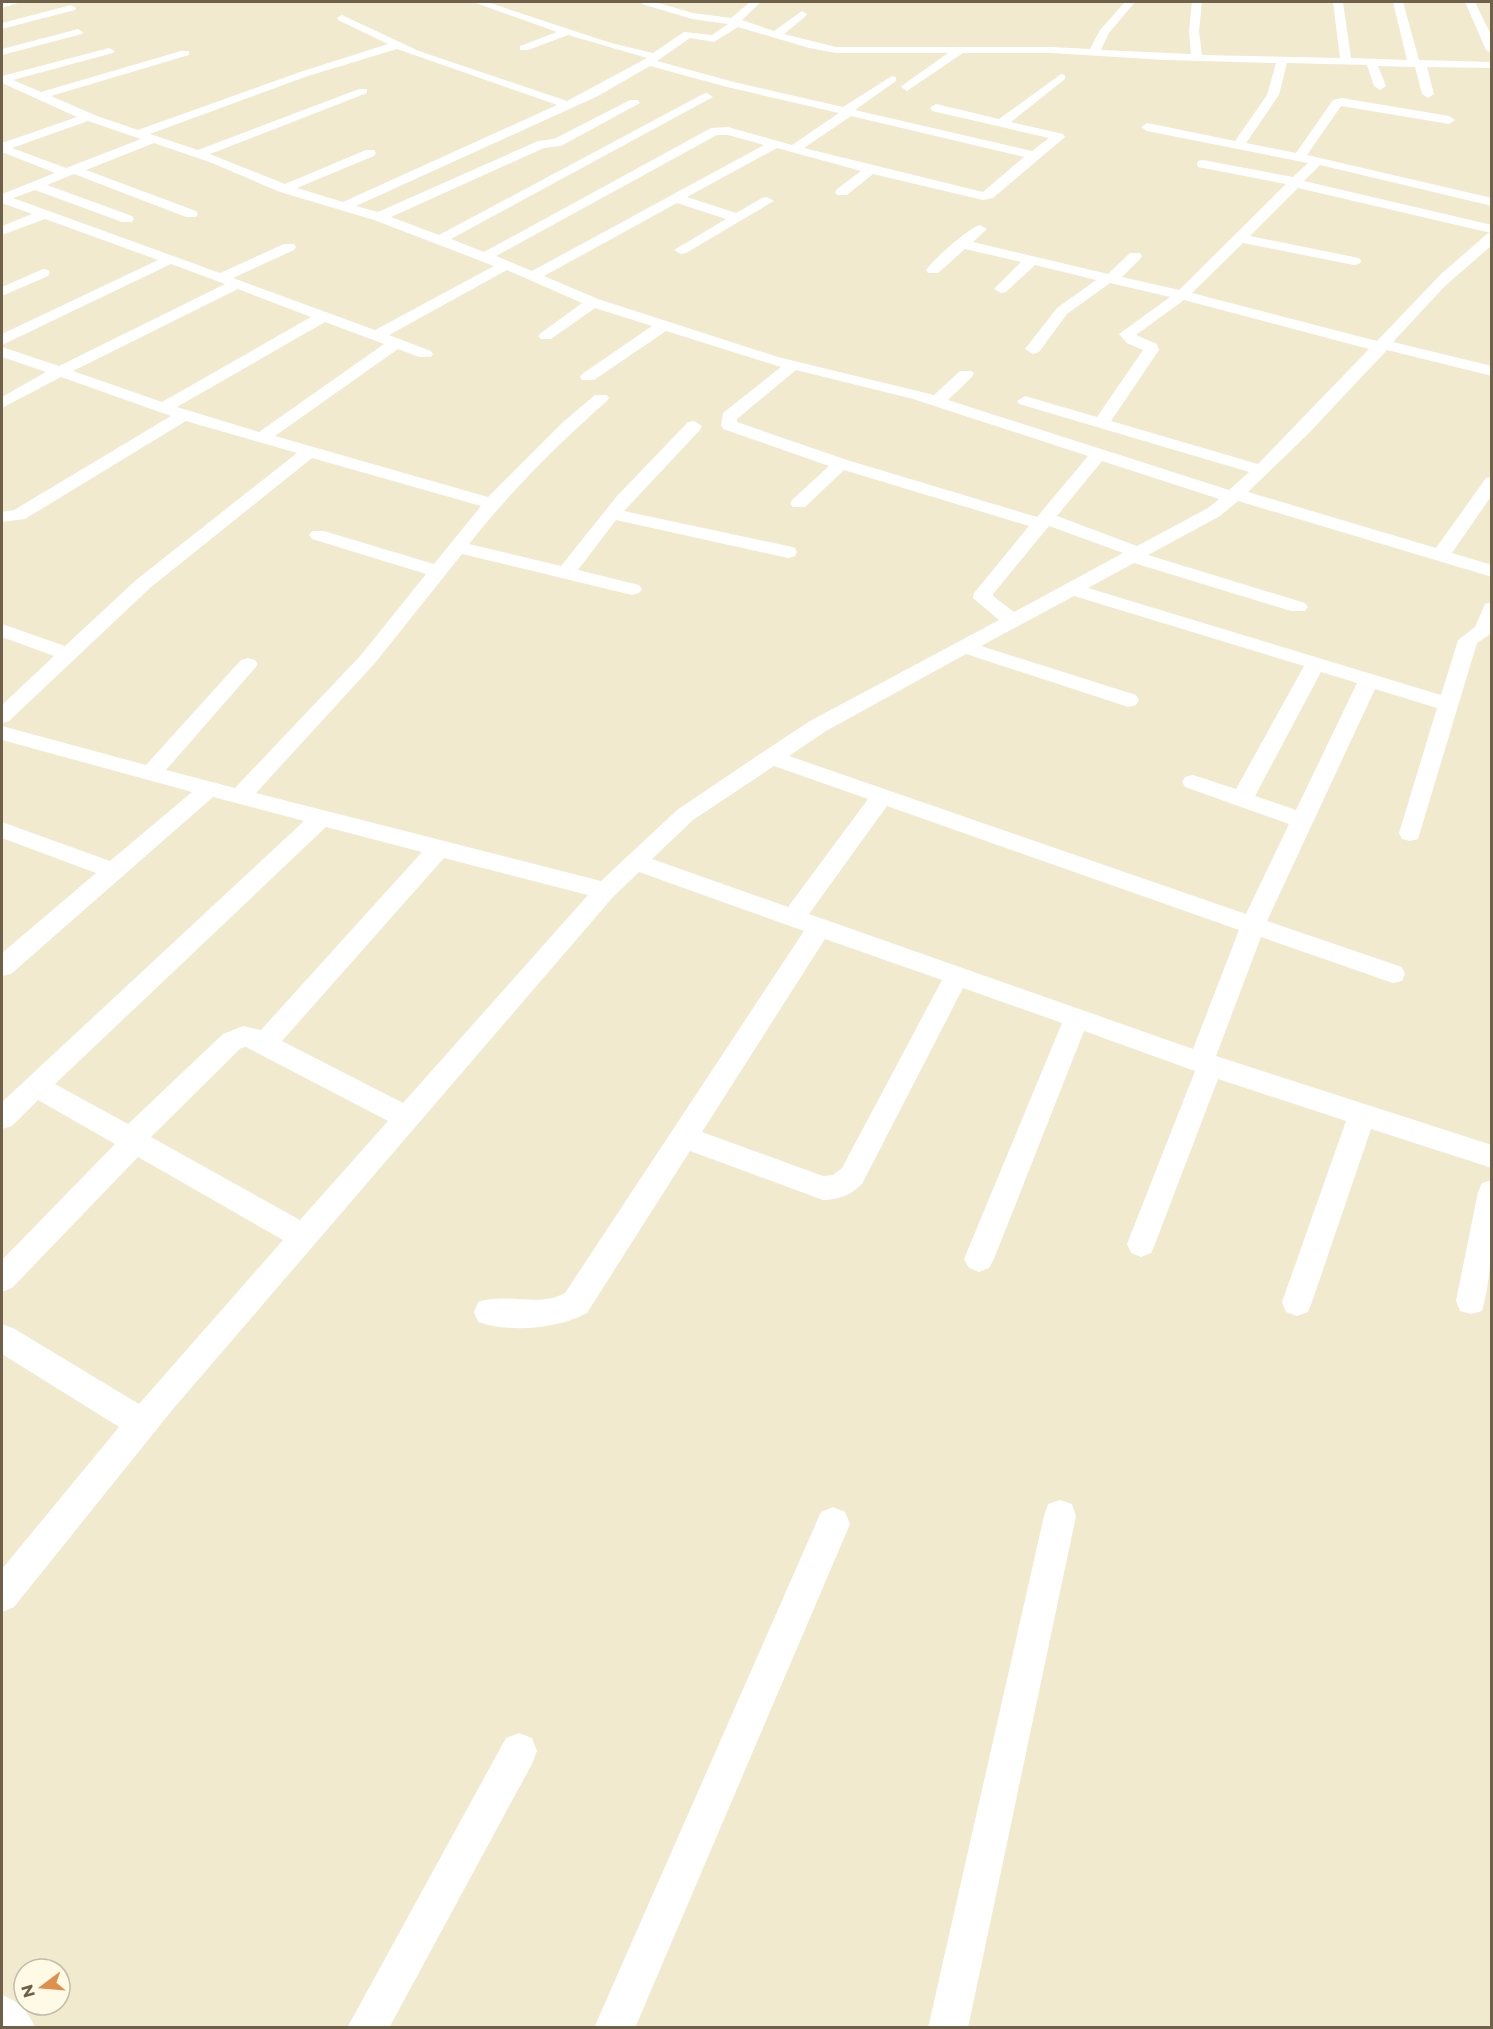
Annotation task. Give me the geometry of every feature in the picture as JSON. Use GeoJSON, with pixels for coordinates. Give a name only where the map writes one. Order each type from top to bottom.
{"type":"FeatureCollection","features":[{"type":"Feature","properties":{"kind":"street"},"geometry":{"type":"LineString","coordinates":[[2,5],[16,2]]}},
{"type":"Feature","properties":{"kind":"street"},"geometry":{"type":"LineString","coordinates":[[23,2],[49,13]]}},
{"type":"Feature","properties":{"kind":"street"},"geometry":{"type":"LineString","coordinates":[[478,2],[731,85],[1034,155]]}},
{"type":"Feature","properties":{"kind":"street"},"geometry":{"type":"LineString","coordinates":[[646,2],[738,22],[776,35],[837,50],[1100,53],[1197,58],[1491,65]]}},
{"type":"Feature","properties":{"kind":"street"},"geometry":{"type":"LineString","coordinates":[[738,22],[737,17],[756,2]]}},
{"type":"Feature","properties":{"kind":"street"},"geometry":{"type":"LineString","coordinates":[[1096,68],[1104,32],[1130,2]]}},
{"type":"Feature","properties":{"kind":"street"},"geometry":{"type":"LineString","coordinates":[[1197,2],[1194,31],[1197,58]]}},
{"type":"Feature","properties":{"kind":"street"},"geometry":{"type":"LineString","coordinates":[[1338,2],[1346,62]]}},
{"type":"Feature","properties":{"kind":"street"},"geometry":{"type":"LineString","coordinates":[[1398,2],[1428,94]]}},
{"type":"Feature","properties":{"kind":"street"},"geometry":{"type":"LineString","coordinates":[[1470,2],[1491,50]]}},
{"type":"Feature","properties":{"kind":"street"},"geometry":{"type":"LineString","coordinates":[[2,26],[71,8]]}},
{"type":"Feature","properties":{"kind":"street"},"geometry":{"type":"LineString","coordinates":[[776,35],[802,14]]}},
{"type":"Feature","properties":{"kind":"street"},"geometry":{"type":"LineString","coordinates":[[342,18],[429,58],[568,105]]}},
{"type":"Feature","properties":{"kind":"street"},"geometry":{"type":"LineString","coordinates":[[343,207],[590,94],[652,59],[688,34],[714,39],[738,22]]}},
{"type":"Feature","properties":{"kind":"street"},"geometry":{"type":"LineString","coordinates":[[2,52],[78,32]]}},
{"type":"Feature","properties":{"kind":"street"},"geometry":{"type":"LineString","coordinates":[[524,48],[567,32]]}},
{"type":"Feature","properties":{"kind":"street"},"geometry":{"type":"LineString","coordinates":[[603,44],[624,36]]}},
{"type":"Feature","properties":{"kind":"street"},"geometry":{"type":"LineString","coordinates":[[2,200],[146,137],[304,74],[397,45]]}},
{"type":"Feature","properties":{"kind":"street"},"geometry":{"type":"LineString","coordinates":[[907,87],[960,50]]}},
{"type":"Feature","properties":{"kind":"street"},"geometry":{"type":"LineString","coordinates":[[2,79],[109,51]]}},
{"type":"Feature","properties":{"kind":"street"},"geometry":{"type":"LineString","coordinates":[[39,96],[185,53]]}},
{"type":"Feature","properties":{"kind":"street"},"geometry":{"type":"LineString","coordinates":[[1238,145],[1278,88],[1282,76],[1282,60]]}},
{"type":"Feature","properties":{"kind":"street"},"geometry":{"type":"LineString","coordinates":[[1371,62],[1380,86]]}},
{"type":"Feature","properties":{"kind":"street"},"geometry":{"type":"LineString","coordinates":[[1002,123],[1061,77]]}},
{"type":"Feature","properties":{"kind":"street"},"geometry":{"type":"LineString","coordinates":[[2,79],[88,117],[198,154],[285,189],[379,217],[506,265],[593,302],[793,365],[936,402],[1234,496],[1491,572]]}},
{"type":"Feature","properties":{"kind":"street"},"geometry":{"type":"LineString","coordinates":[[794,149],[892,79]]}},
{"type":"Feature","properties":{"kind":"street"},"geometry":{"type":"LineString","coordinates":[[2,96],[23,89]]}},
{"type":"Feature","properties":{"kind":"street"},"geometry":{"type":"LineString","coordinates":[[198,154],[363,91]]}},
{"type":"Feature","properties":{"kind":"street"},"geometry":{"type":"LineString","coordinates":[[379,217],[542,144],[557,143],[638,104],[590,94]]}},
{"type":"Feature","properties":{"kind":"street"},"geometry":{"type":"LineString","coordinates":[[438,240],[707,97]]}},
{"type":"Feature","properties":{"kind":"street"},"geometry":{"type":"LineString","coordinates":[[1299,157],[1337,104],[1342,102],[1449,120]]}},
{"type":"Feature","properties":{"kind":"street"},"geometry":{"type":"LineString","coordinates":[[662,108],[697,115]]}},
{"type":"Feature","properties":{"kind":"street"},"geometry":{"type":"LineString","coordinates":[[485,257],[710,133],[721,130],[872,170],[983,196],[988,195],[1034,155],[1059,137],[936,108]]}},
{"type":"Feature","properties":{"kind":"street"},"geometry":{"type":"LineString","coordinates":[[2,147],[88,117]]}},
{"type":"Feature","properties":{"kind":"street"},"geometry":{"type":"LineString","coordinates":[[712,120],[721,130]]}},
{"type":"Feature","properties":{"kind":"street"},"geometry":{"type":"LineString","coordinates":[[1147,127],[1299,157],[1491,202]]}},
{"type":"Feature","properties":{"kind":"street"},"geometry":{"type":"LineString","coordinates":[[533,276],[775,144]]}},
{"type":"Feature","properties":{"kind":"street"},"geometry":{"type":"LineString","coordinates":[[2,147],[191,214]]}},
{"type":"Feature","properties":{"kind":"street"},"geometry":{"type":"LineString","coordinates":[[285,189],[370,153]]}},
{"type":"Feature","properties":{"kind":"street"},"geometry":{"type":"LineString","coordinates":[[1101,423],[1151,350],[1151,346],[1132,340],[1127,337],[1127,334],[1182,295],[1317,161]]}},
{"type":"Feature","properties":{"kind":"street"},"geometry":{"type":"LineString","coordinates":[[1203,164],[1491,229]]}},
{"type":"Feature","properties":{"kind":"street"},"geometry":{"type":"LineString","coordinates":[[842,192],[872,170]]}},
{"type":"Feature","properties":{"kind":"street"},"geometry":{"type":"LineString","coordinates":[[35,185],[127,219]]}},
{"type":"Feature","properties":{"kind":"street"},"geometry":{"type":"LineString","coordinates":[[675,198],[738,218]]}},
{"type":"Feature","properties":{"kind":"street"},"geometry":{"type":"LineString","coordinates":[[2,200],[171,259],[424,354]]}},
{"type":"Feature","properties":{"kind":"street"},"geometry":{"type":"LineString","coordinates":[[681,250],[767,201]]}},
{"type":"Feature","properties":{"kind":"street"},"geometry":{"type":"LineString","coordinates":[[2,231],[42,215]]}},
{"type":"Feature","properties":{"kind":"street"},"geometry":{"type":"LineString","coordinates":[[933,270],[980,229]]}},
{"type":"Feature","properties":{"kind":"street"},"geometry":{"type":"LineString","coordinates":[[2,1595],[142,1423],[605,891],[685,815],[818,726],[1214,512],[1234,496],[1442,282],[1491,237]]}},
{"type":"Feature","properties":{"kind":"street"},"geometry":{"type":"LineString","coordinates":[[1240,238],[1353,261]]}},
{"type":"Feature","properties":{"kind":"street"},"geometry":{"type":"LineString","coordinates":[[962,244],[1491,371]]}},
{"type":"Feature","properties":{"kind":"street"},"geometry":{"type":"LineString","coordinates":[[220,278],[289,247]]}},
{"type":"Feature","properties":{"kind":"street"},"geometry":{"type":"LineString","coordinates":[[1033,349],[1062,311],[1109,278],[1135,256]]}},
{"type":"Feature","properties":{"kind":"street"},"geometry":{"type":"LineString","coordinates":[[2,340],[171,259]]}},
{"type":"Feature","properties":{"kind":"street"},"geometry":{"type":"LineString","coordinates":[[1000,289],[1032,260]]}},
{"type":"Feature","properties":{"kind":"street"},"geometry":{"type":"LineString","coordinates":[[376,336],[506,265]]}},
{"type":"Feature","properties":{"kind":"street"},"geometry":{"type":"LineString","coordinates":[[2,292],[43,273]]}},
{"type":"Feature","properties":{"kind":"street"},"geometry":{"type":"LineString","coordinates":[[2,403],[57,373],[237,284]]}},
{"type":"Feature","properties":{"kind":"street"},"geometry":{"type":"LineString","coordinates":[[546,336],[593,302]]}},
{"type":"Feature","properties":{"kind":"street"},"geometry":{"type":"LineString","coordinates":[[163,408],[324,316]]}},
{"type":"Feature","properties":{"kind":"street"},"geometry":{"type":"LineString","coordinates":[[588,377],[664,325]]}},
{"type":"Feature","properties":{"kind":"street"},"geometry":{"type":"LineString","coordinates":[[261,438],[396,344]]}},
{"type":"Feature","properties":{"kind":"street"},"geometry":{"type":"LineString","coordinates":[[2,352],[57,373],[184,415],[492,504]]}},
{"type":"Feature","properties":{"kind":"street"},"geometry":{"type":"LineString","coordinates":[[793,365],[729,417],[727,422],[735,429],[841,464],[1044,521],[1136,555],[1298,607]]}},
{"type":"Feature","properties":{"kind":"street"},"geometry":{"type":"LineString","coordinates":[[936,402],[966,374]]}},
{"type":"Feature","properties":{"kind":"street"},"geometry":{"type":"LineString","coordinates":[[240,797],[368,659],[436,571],[492,504],[569,426],[601,398]]}},
{"type":"Feature","properties":{"kind":"street"},"geometry":{"type":"LineString","coordinates":[[1026,401],[1260,470]]}},
{"type":"Feature","properties":{"kind":"street"},"geometry":{"type":"LineString","coordinates":[[2,517],[19,515],[184,415]]}},
{"type":"Feature","properties":{"kind":"street"},"geometry":{"type":"LineString","coordinates":[[566,573],[612,514],[694,426]]}},
{"type":"Feature","properties":{"kind":"street"},"geometry":{"type":"LineString","coordinates":[[2,716],[159,570],[309,452]]}},
{"type":"Feature","properties":{"kind":"street"},"geometry":{"type":"LineString","coordinates":[[1013,621],[988,604],[983,598],[984,593],[1099,454]]}},
{"type":"Feature","properties":{"kind":"street"},"geometry":{"type":"LineString","coordinates":[[799,502],[841,464]]}},
{"type":"Feature","properties":{"kind":"street"},"geometry":{"type":"LineString","coordinates":[[1440,556],[1491,482]]}},
{"type":"Feature","properties":{"kind":"street"},"geometry":{"type":"LineString","coordinates":[[612,514],[788,552]]}},
{"type":"Feature","properties":{"kind":"street"},"geometry":{"type":"LineString","coordinates":[[318,535],[436,571]]}},
{"type":"Feature","properties":{"kind":"street"},"geometry":{"type":"LineString","coordinates":[[457,547],[632,589]]}},
{"type":"Feature","properties":{"kind":"street"},"geometry":{"type":"LineString","coordinates":[[1072,590],[1448,704]]}},
{"type":"Feature","properties":{"kind":"street"},"geometry":{"type":"LineString","coordinates":[[1410,833],[1468,640],[1484,630],[1491,608]]}},
{"type":"Feature","properties":{"kind":"street"},"geometry":{"type":"LineString","coordinates":[[2,630],[67,654]]}},
{"type":"Feature","properties":{"kind":"street"},"geometry":{"type":"LineString","coordinates":[[964,647],[1129,700]]}},
{"type":"Feature","properties":{"kind":"street"},"geometry":{"type":"LineString","coordinates":[[150,774],[248,664]]}},
{"type":"Feature","properties":{"kind":"street"},"geometry":{"type":"LineString","coordinates":[[1242,799],[1315,664]]}},
{"type":"Feature","properties":{"kind":"street"},"geometry":{"type":"LineString","coordinates":[[1141,1244],[1253,925],[1301,820],[1370,680]]}},
{"type":"Feature","properties":{"kind":"street"},"geometry":{"type":"LineString","coordinates":[[2,733],[39,745],[605,891]]}},
{"type":"Feature","properties":{"kind":"street"},"geometry":{"type":"LineString","coordinates":[[771,757],[1393,974]]}},
{"type":"Feature","properties":{"kind":"street"},"geometry":{"type":"LineString","coordinates":[[1193,782],[1301,820]]}},
{"type":"Feature","properties":{"kind":"street"},"geometry":{"type":"LineString","coordinates":[[2,967],[209,789]]}},
{"type":"Feature","properties":{"kind":"street"},"geometry":{"type":"LineString","coordinates":[[794,918],[882,796]]}},
{"type":"Feature","properties":{"kind":"street"},"geometry":{"type":"LineString","coordinates":[[2,1118],[321,818]]}},
{"type":"Feature","properties":{"kind":"street"},"geometry":{"type":"LineString","coordinates":[[2,830],[113,871]]}},
{"type":"Feature","properties":{"kind":"street"},"geometry":{"type":"LineString","coordinates":[[264,1044],[439,848]]}},
{"type":"Feature","properties":{"kind":"street"},"geometry":{"type":"LineString","coordinates":[[635,862],[1205,1063],[1491,1156]]}},
{"type":"Feature","properties":{"kind":"street"},"geometry":{"type":"LineString","coordinates":[[489,1312],[555,1312],[567,1310],[576,1303],[820,927]]}},
{"type":"Feature","properties":{"kind":"street"},"geometry":{"type":"LineString","coordinates":[[684,1137],[823,1188],[835,1188],[844,1184],[852,1176],[957,976]]}},
{"type":"Feature","properties":{"kind":"street"},"geometry":{"type":"LineString","coordinates":[[979,1259],[1077,1018]]}},
{"type":"Feature","properties":{"kind":"street"},"geometry":{"type":"LineString","coordinates":[[2,1279],[133,1140],[232,1041],[243,1036],[251,1037],[407,1118]]}},
{"type":"Feature","properties":{"kind":"street"},"geometry":{"type":"LineString","coordinates":[[36,1086],[304,1237]]}},
{"type":"Feature","properties":{"kind":"street"},"geometry":{"type":"LineString","coordinates":[[1297,1302],[1362,1115]]}},
{"type":"Feature","properties":{"kind":"street"},"geometry":{"type":"LineString","coordinates":[[1471,1301],[1491,1192]]}},
{"type":"Feature","properties":{"kind":"street"},"geometry":{"type":"LineString","coordinates":[[2,1338],[142,1423]]}},
{"type":"Feature","properties":{"kind":"street"},"geometry":{"type":"LineString","coordinates":[[948,2028],[1060,1516]]}},
{"type":"Feature","properties":{"kind":"street"},"geometry":{"type":"LineString","coordinates":[[615,2028],[833,1524]]}},
{"type":"Feature","properties":{"kind":"street"},"geometry":{"type":"LineString","coordinates":[[367,2028],[519,1751]]}},
{"type":"Feature","properties":{"kind":"street"},"geometry":{"type":"LineString","coordinates":[[2,2015],[15,2028]]}},
{"type":"Feature","properties":{"kind":"shaded area"},"geometry":{"type":"Polygon","coordinates":[[[2,2],[1491,2],[1491,2027],[2,2028],[2,2]]]}}]}
